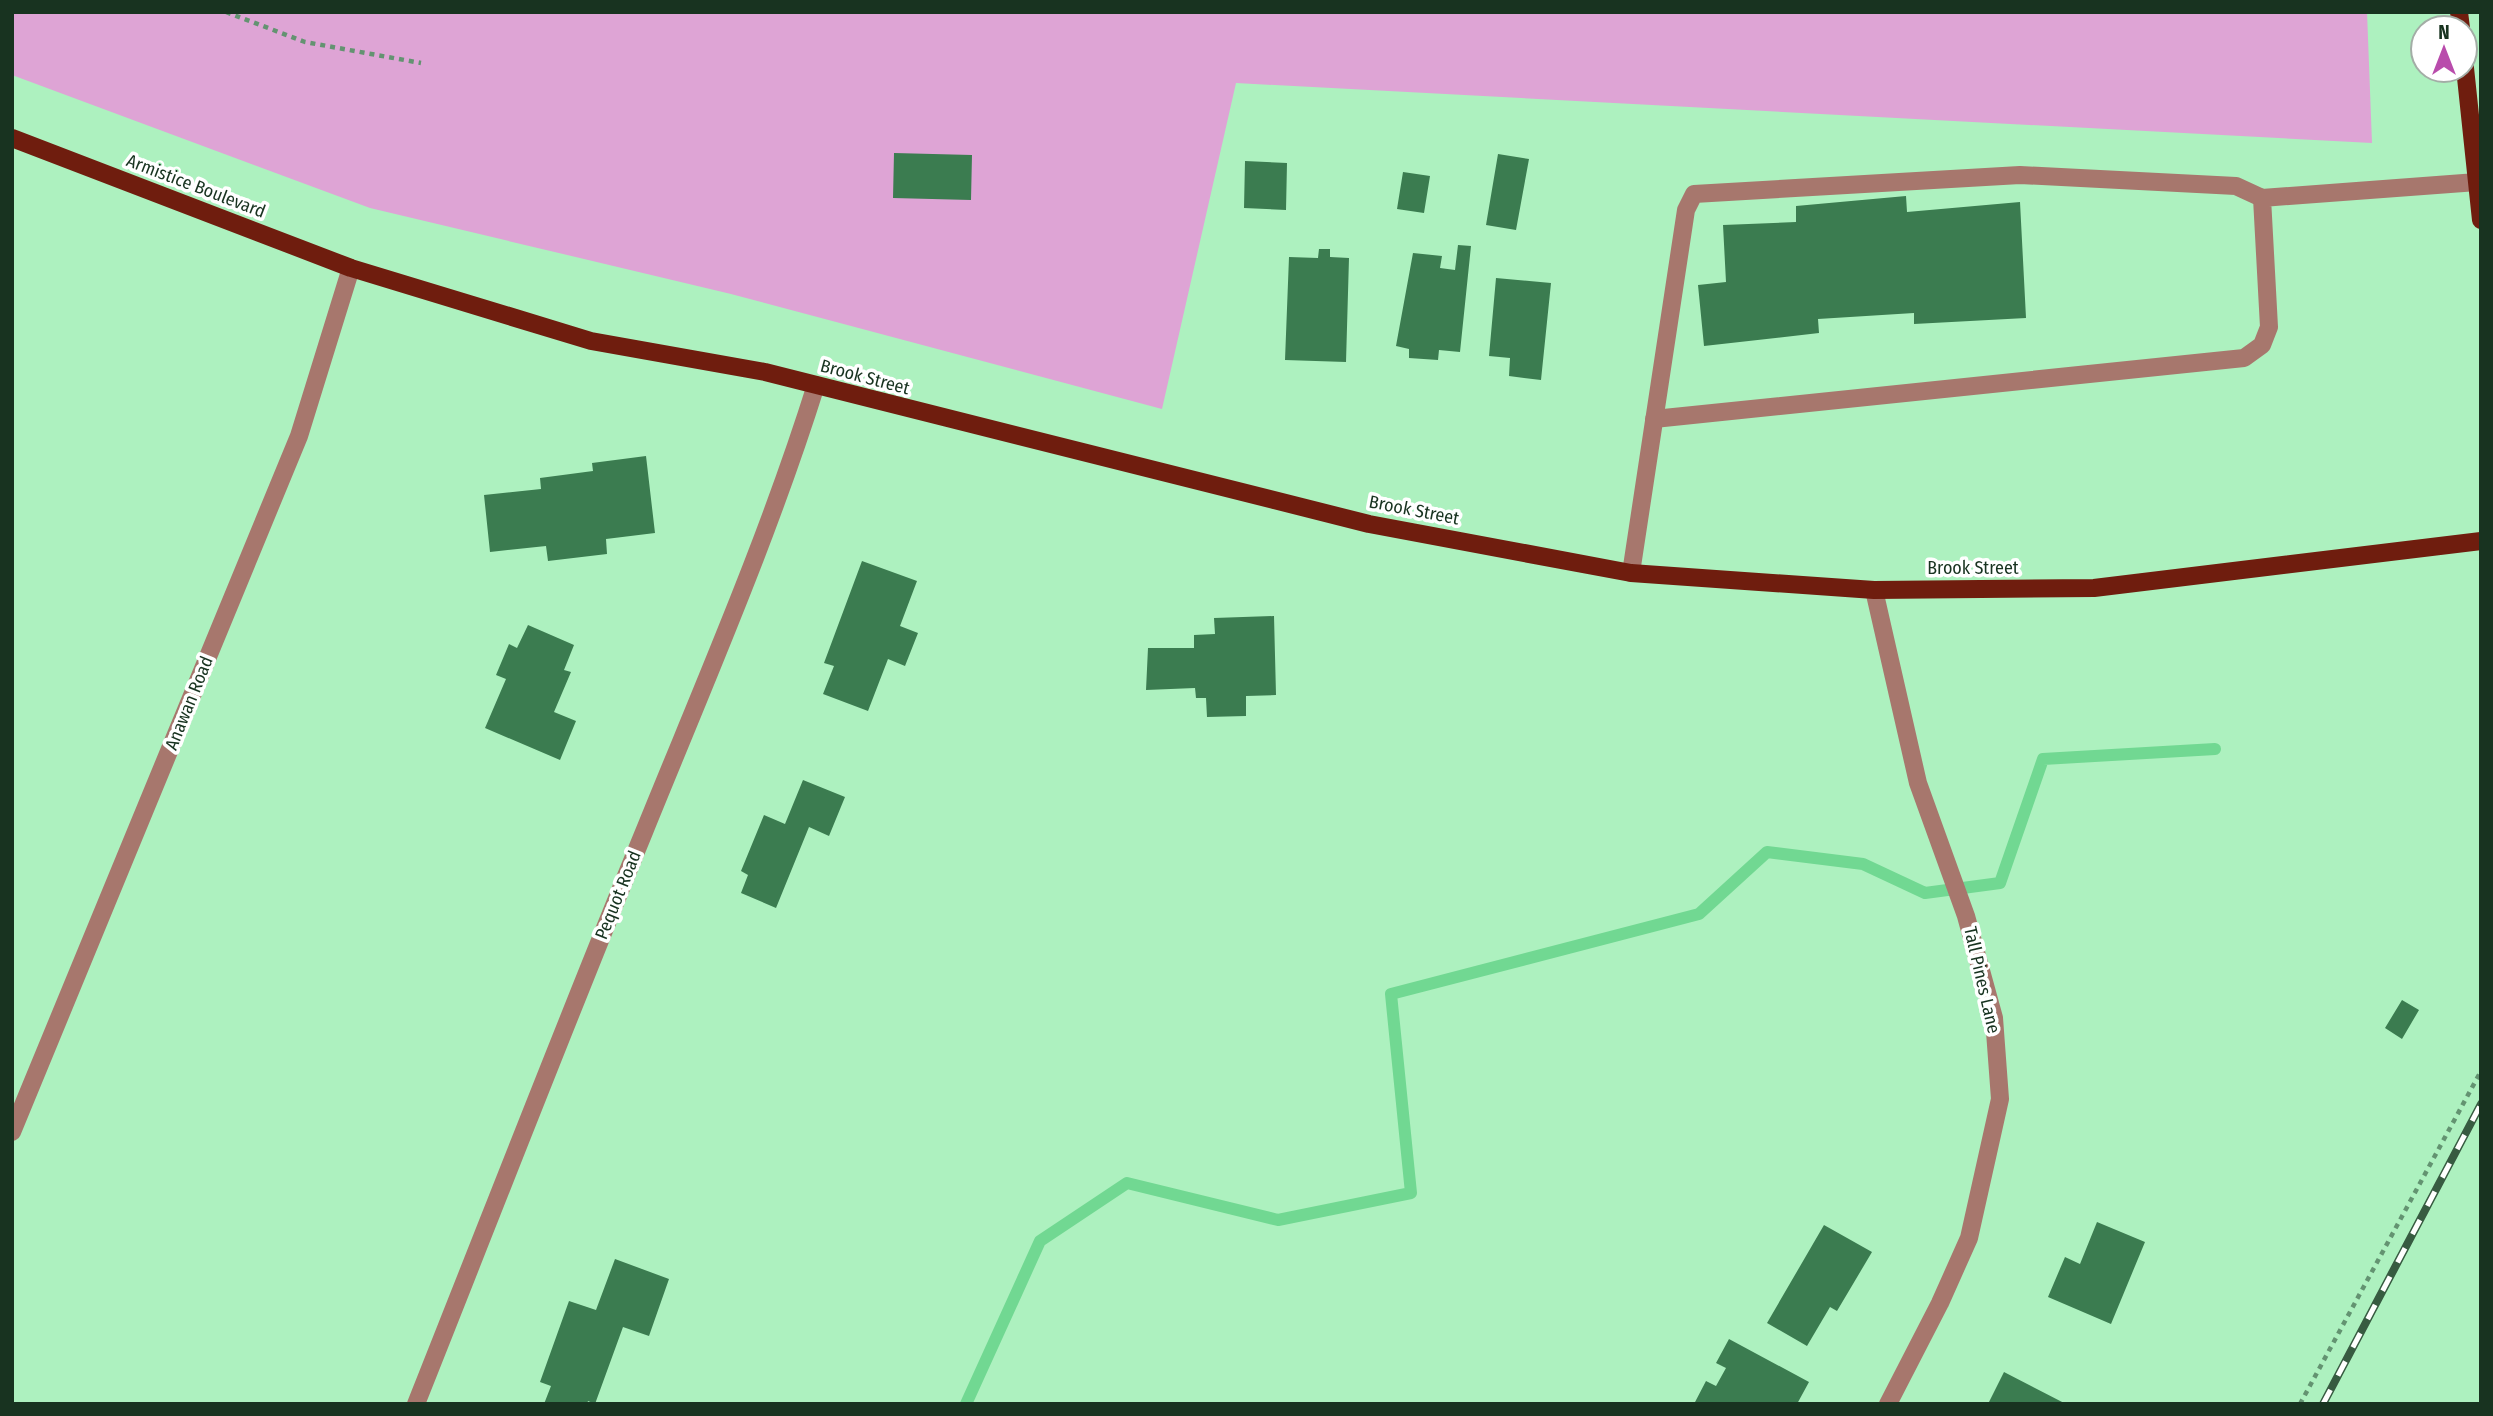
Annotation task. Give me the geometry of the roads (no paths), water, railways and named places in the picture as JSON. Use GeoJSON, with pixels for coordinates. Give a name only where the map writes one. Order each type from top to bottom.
{"type":"FeatureCollection","features":[{"type":"Feature","properties":{"kind":"main road"},"geometry":{"type":"LineString","coordinates":[[2474,87],[2481,220]]}},
{"type":"Feature","properties":{"kind":"main road","name":"Armistice Boulevard"},"geometry":{"type":"LineString","coordinates":[[12,138],[358,271]]}},
{"type":"Feature","properties":{"kind":"main road","name":"Brook Street"},"geometry":{"type":"LineString","coordinates":[[358,271],[591,341],[765,372],[1369,524],[1631,573],[1874,590],[2094,589],[2481,541]]}},
{"type":"Feature","properties":{"kind":"street"},"geometry":{"type":"LineString","coordinates":[[1631,573],[1686,210],[1694,194],[2020,175],[2236,186],[2262,198],[2477,182]]}},
{"type":"Feature","properties":{"kind":"street"},"geometry":{"type":"LineString","coordinates":[[1654,419],[2244,358],[2262,345],[2269,327],[2262,198]]}},
{"type":"Feature","properties":{"kind":"street","name":"Anawan Road"},"geometry":{"type":"LineString","coordinates":[[12,1132],[299,436],[358,271]]}},
{"type":"Feature","properties":{"kind":"street","name":"Pequot Road"},"geometry":{"type":"LineString","coordinates":[[416,1404],[644,831],[715,664],[790,467],[816,386]]}},
{"type":"Feature","properties":{"kind":"street","name":"Tall Pines Lane"},"geometry":{"type":"LineString","coordinates":[[1874,590],[1918,783],[1966,916],[1994,1018],[2000,1099],[1969,1238],[1940,1303],[1888,1404]]}},
{"type":"Feature","properties":{"kind":"waterway"},"geometry":{"type":"LineString","coordinates":[[966,1404],[1040,1241],[1127,1183],[1278,1220],[1411,1193],[1391,994],[1699,914],[1767,852],[1863,864],[1925,893],[2000,883],[2043,759],[2215,749]]}},
{"type":"Feature","properties":{"kind":"railway"},"geometry":{"type":"LineString","coordinates":[[2323,1404],[2481,1104]]}}]}
